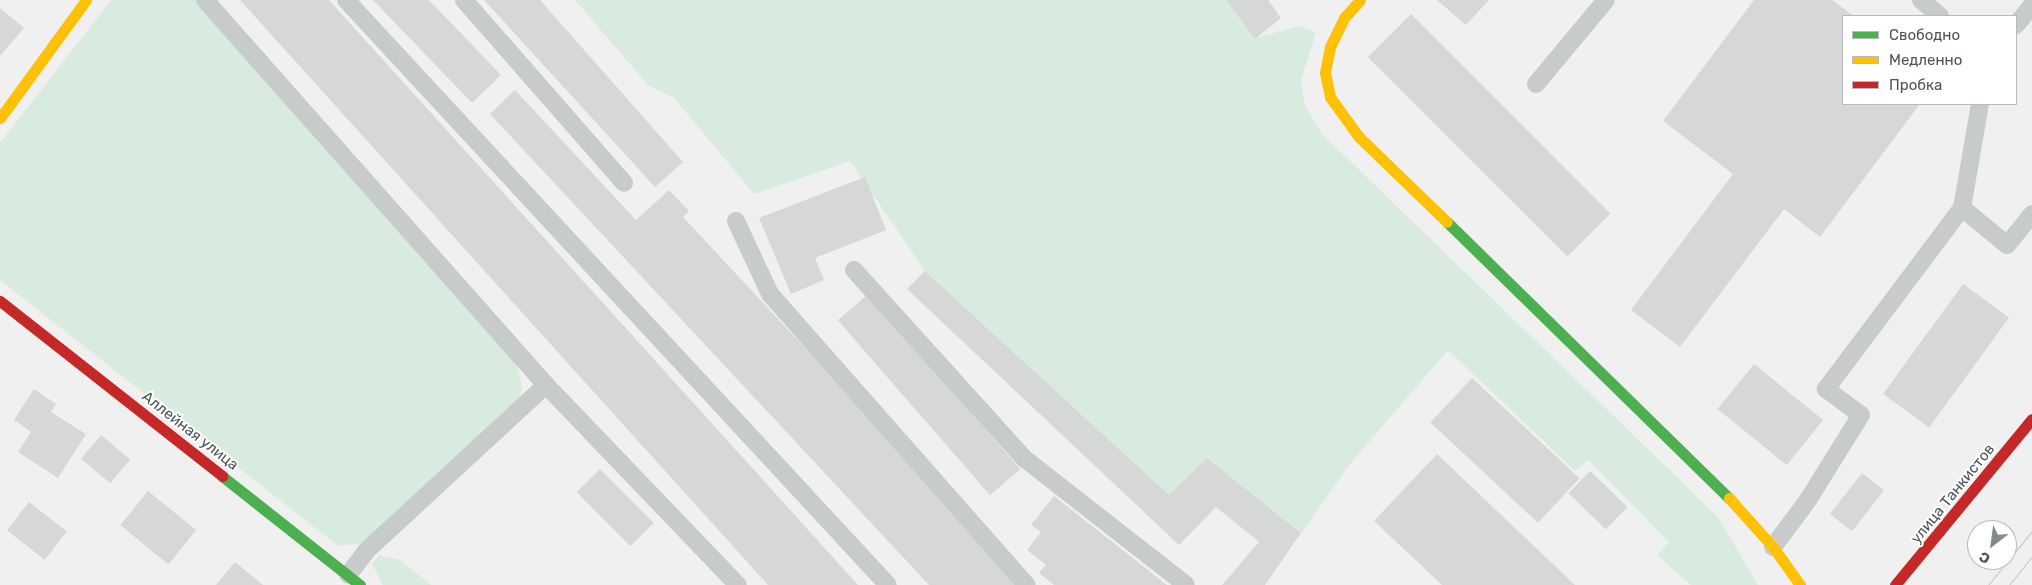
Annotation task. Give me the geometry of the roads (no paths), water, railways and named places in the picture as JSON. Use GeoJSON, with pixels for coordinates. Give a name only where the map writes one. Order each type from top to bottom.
{"type":"FeatureCollection","features":[{"type":"Feature","properties":{"kind":"main road"},"geometry":{"type":"LineString","coordinates":[[0,118],[86,0]]}},
{"type":"Feature","properties":{"kind":"main road"},"geometry":{"type":"LineString","coordinates":[[1360,0],[1344,18],[1330,47],[1325,73],[1330,98],[1359,137],[1705,471],[1773,547],[1800,585]]}},
{"type":"Feature","properties":{"kind":"main road","name":"Аллейная улица"},"geometry":{"type":"LineString","coordinates":[[0,301],[354,580]]}},
{"type":"Feature","properties":{"kind":"main road","name":"улица Танкистов"},"geometry":{"type":"LineString","coordinates":[[1894,585],[1923,555],[2032,419]]}},
{"type":"Feature","properties":{"kind":"lane"},"geometry":{"type":"LineString","coordinates":[[205,0],[546,385],[738,585]]}},
{"type":"Feature","properties":{"kind":"lane"},"geometry":{"type":"LineString","coordinates":[[346,0],[888,585]]}},
{"type":"Feature","properties":{"kind":"lane"},"geometry":{"type":"LineString","coordinates":[[464,0],[624,183]]}},
{"type":"Feature","properties":{"kind":"lane"},"geometry":{"type":"LineString","coordinates":[[1536,84],[1606,0]]}},
{"type":"Feature","properties":{"kind":"lane"},"geometry":{"type":"LineString","coordinates":[[1921,0],[1939,15]]}},
{"type":"Feature","properties":{"kind":"lane"},"geometry":{"type":"LineString","coordinates":[[2017,24],[2032,5]]}},
{"type":"Feature","properties":{"kind":"lane"},"geometry":{"type":"LineString","coordinates":[[1773,547],[1808,500],[1861,415],[1826,389],[1962,208],[1980,105]]}},
{"type":"Feature","properties":{"kind":"lane"},"geometry":{"type":"LineString","coordinates":[[1962,208],[2007,245],[2032,214]]}},
{"type":"Feature","properties":{"kind":"lane"},"geometry":{"type":"LineString","coordinates":[[736,221],[770,294],[1027,585]]}},
{"type":"Feature","properties":{"kind":"lane"},"geometry":{"type":"LineString","coordinates":[[854,270],[1025,459],[1186,585]]}},
{"type":"Feature","properties":{"kind":"lane"},"geometry":{"type":"LineString","coordinates":[[354,580],[367,550],[546,385]]}},
{"type":"Feature","properties":{"kind":"tram line"},"geometry":{"type":"LineString","coordinates":[[1988,585],[2032,531]]}},
{"type":"Feature","properties":{"kind":"tram line"},"geometry":{"type":"LineString","coordinates":[[2009,585],[2032,557]]}}]}
